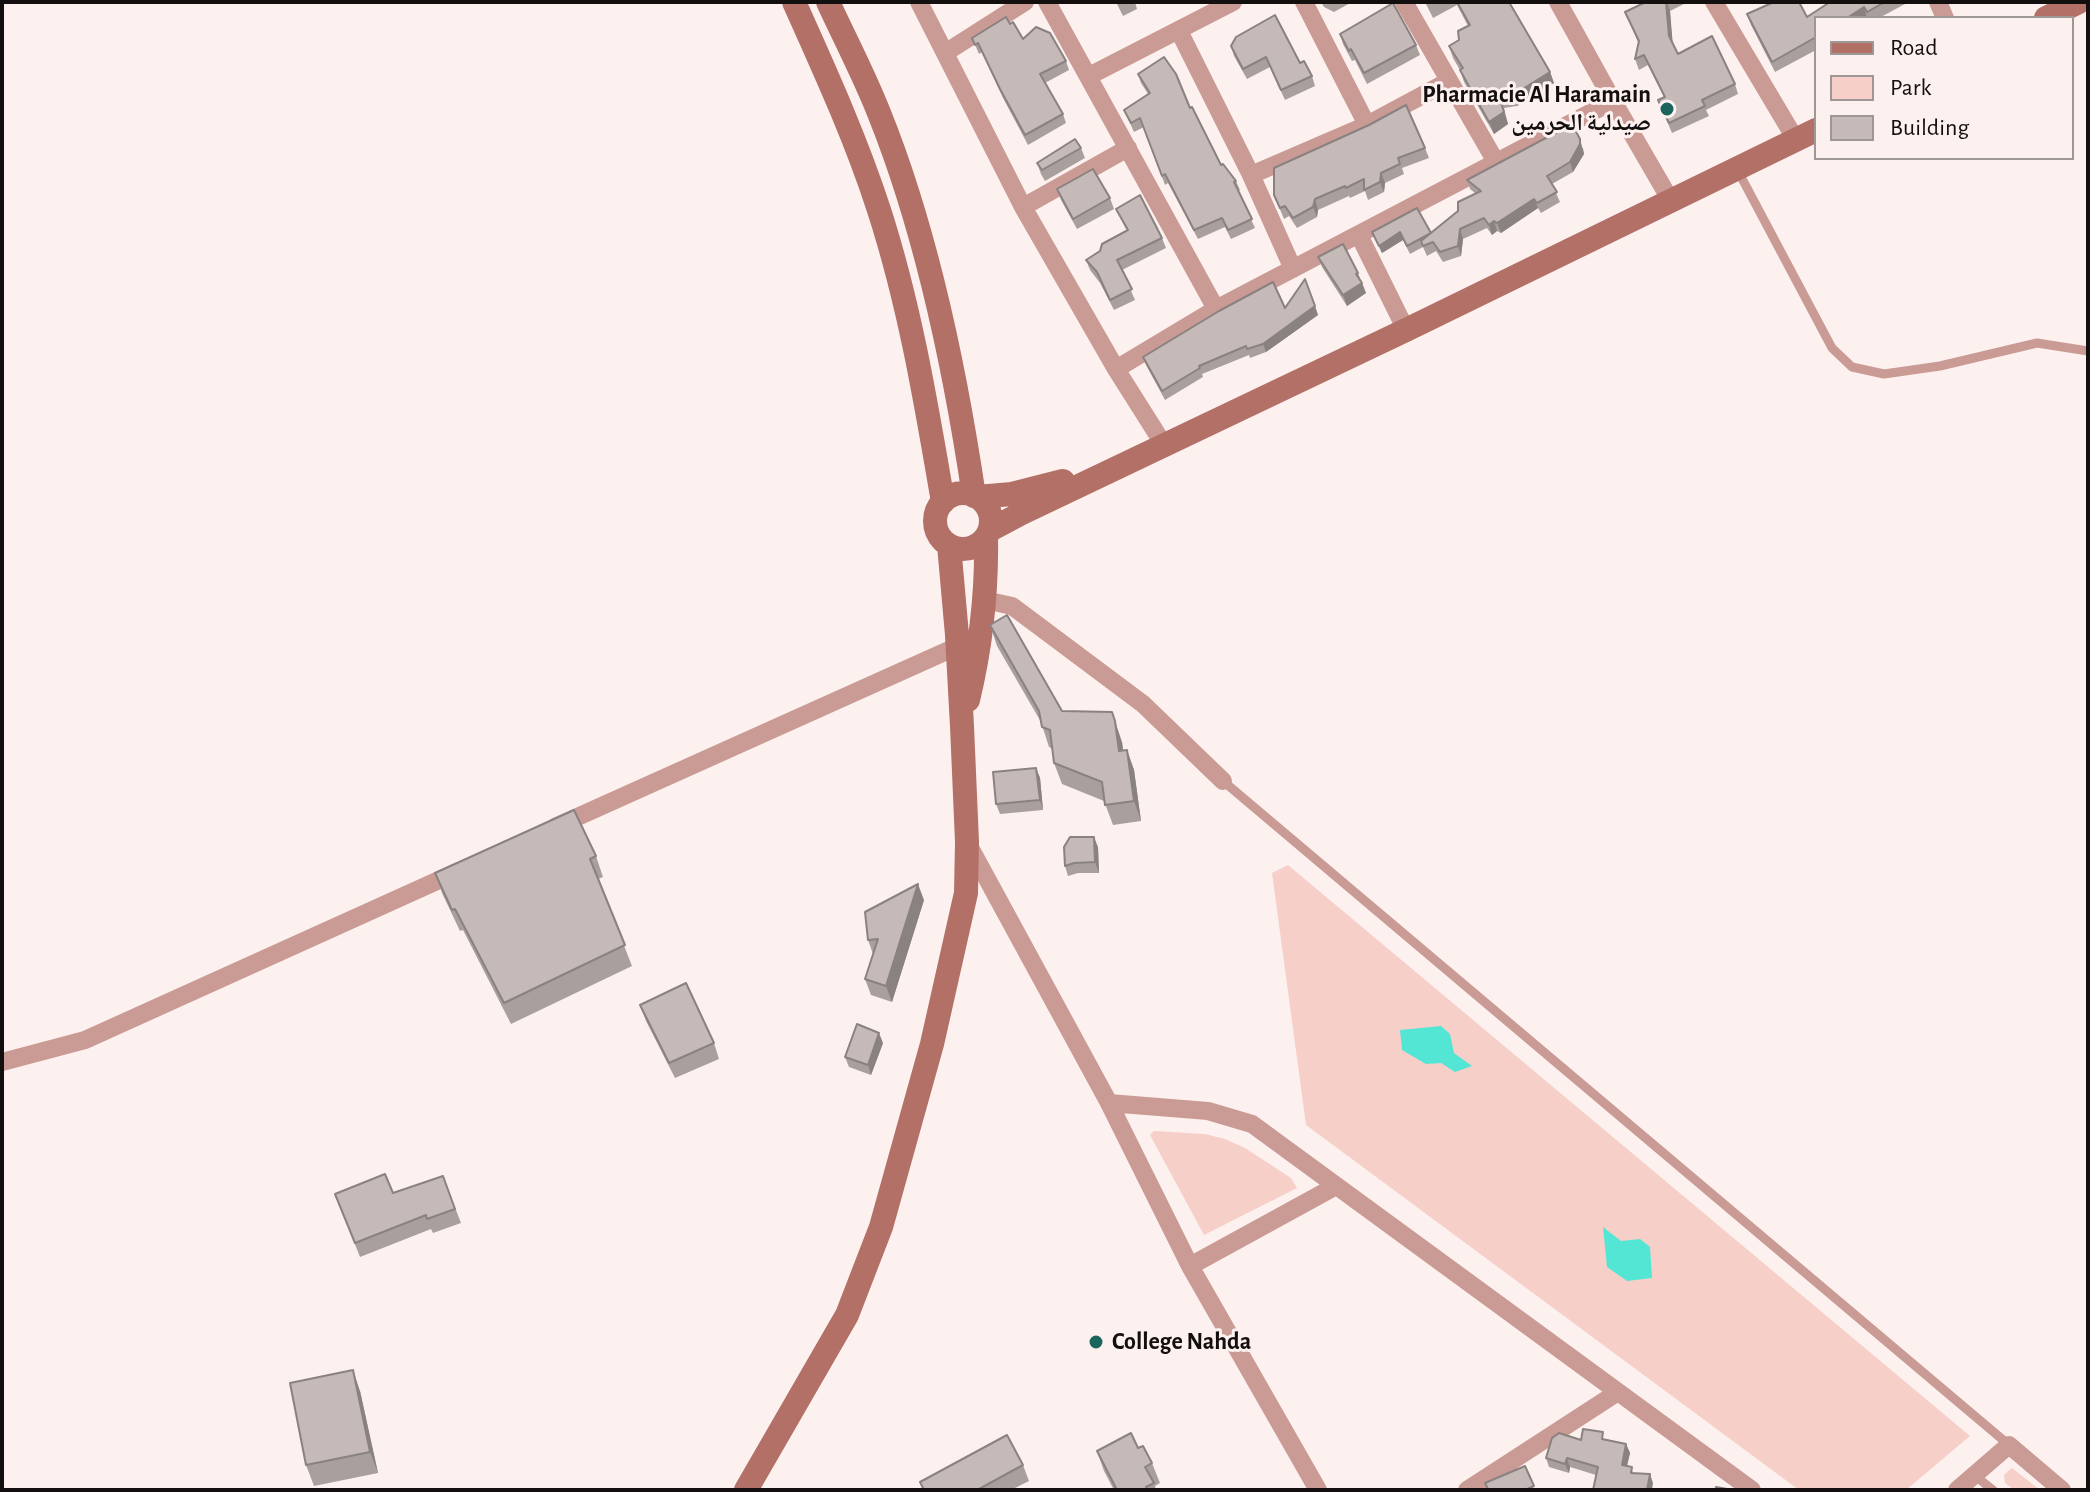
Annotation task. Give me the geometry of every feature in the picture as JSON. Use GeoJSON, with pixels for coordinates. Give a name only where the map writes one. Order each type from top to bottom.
{"type":"FeatureCollection","features":[{"type":"Feature","properties":{"kind":"main road"},"geometry":{"type":"LineString","coordinates":[[794,2],[848,124],[884,227],[911,327],[943,502]]}},
{"type":"Feature","properties":{"kind":"main road"},"geometry":{"type":"LineString","coordinates":[[828,2],[879,112],[909,200],[946,343],[975,496]]}},
{"type":"Feature","properties":{"kind":"main road"},"geometry":{"type":"LineString","coordinates":[[2050,16],[2079,2]]}},
{"type":"Feature","properties":{"kind":"main road"},"geometry":{"type":"LineString","coordinates":[[962,726],[980,646],[988,534],[991,514],[987,506],[966,493],[943,502],[938,508],[935,525],[942,540],[965,550],[980,544],[988,534],[1022,513],[1806,135]]}},
{"type":"Feature","properties":{"kind":"main road"},"geometry":{"type":"LineString","coordinates":[[975,496],[1012,494],[1127,463]]}},
{"type":"Feature","properties":{"kind":"main road"},"geometry":{"type":"LineString","coordinates":[[746,1490],[847,1315],[881,1227],[932,1044],[966,893],[962,726],[949,545]]}},
{"type":"Feature","properties":{"kind":"street"},"geometry":{"type":"LineString","coordinates":[[919,2],[1023,207],[1116,369],[1164,445]]}},
{"type":"Feature","properties":{"kind":"street"},"geometry":{"type":"LineString","coordinates":[[945,53],[1025,2]]}},
{"type":"Feature","properties":{"kind":"street"},"geometry":{"type":"LineString","coordinates":[[1047,2],[1216,309]]}},
{"type":"Feature","properties":{"kind":"street"},"geometry":{"type":"LineString","coordinates":[[1089,76],[1233,2]]}},
{"type":"Feature","properties":{"kind":"street"},"geometry":{"type":"LineString","coordinates":[[1304,2],[1367,125]]}},
{"type":"Feature","properties":{"kind":"street"},"geometry":{"type":"LineString","coordinates":[[1558,2],[1671,201]]}},
{"type":"Feature","properties":{"kind":"street"},"geometry":{"type":"LineString","coordinates":[[1714,2],[1806,135]]}},
{"type":"Feature","properties":{"kind":"street"},"geometry":{"type":"LineString","coordinates":[[1412,5],[1449,81],[1496,162]]}},
{"type":"Feature","properties":{"kind":"street"},"geometry":{"type":"LineString","coordinates":[[1179,31],[1251,175],[1293,269]]}},
{"type":"Feature","properties":{"kind":"street"},"geometry":{"type":"LineString","coordinates":[[1251,175],[1367,125],[1449,81]]}},
{"type":"Feature","properties":{"kind":"street"},"geometry":{"type":"LineString","coordinates":[[1116,369],[1216,309],[1613,101]]}},
{"type":"Feature","properties":{"kind":"street"},"geometry":{"type":"LineString","coordinates":[[1023,207],[1128,148]]}},
{"type":"Feature","properties":{"kind":"street"},"geometry":{"type":"LineString","coordinates":[[1359,235],[1406,330]]}},
{"type":"Feature","properties":{"kind":"street"},"geometry":{"type":"LineString","coordinates":[[985,600],[1012,606],[1143,704],[1223,781]]}},
{"type":"Feature","properties":{"kind":"street"},"geometry":{"type":"LineString","coordinates":[[535,836],[958,646]]}},
{"type":"Feature","properties":{"kind":"street"},"geometry":{"type":"LineString","coordinates":[[967,842],[1109,1103],[1190,1266],[1318,1490]]}},
{"type":"Feature","properties":{"kind":"street"},"geometry":{"type":"LineString","coordinates":[[2,1062],[85,1040],[477,863]]}},
{"type":"Feature","properties":{"kind":"street"},"geometry":{"type":"LineString","coordinates":[[1109,1103],[1208,1111],[1252,1124],[1752,1490]]}},
{"type":"Feature","properties":{"kind":"street"},"geometry":{"type":"LineString","coordinates":[[1190,1266],[1336,1186]]}},
{"type":"Feature","properties":{"kind":"street"},"geometry":{"type":"LineString","coordinates":[[1467,1490],[1618,1392]]}},
{"type":"Feature","properties":{"kind":"street"},"geometry":{"type":"LineString","coordinates":[[1957,1490],[2009,1445],[2062,1490]]}},
{"type":"Feature","properties":{"kind":"lane"},"geometry":{"type":"LineString","coordinates":[[1737,169],[1832,348],[1852,367],[1884,374],[1940,366],[2037,343],[2088,351]]}},
{"type":"Feature","properties":{"kind":"lane"},"geometry":{"type":"LineString","coordinates":[[1223,781],[2009,1445]]}},
{"type":"Feature","properties":{"kind":"lane"},"geometry":{"type":"LineString","coordinates":[[1974,1475],[1993,1490]]}},
{"type":"Feature","properties":{"kind":"green space"},"geometry":{"type":"Polygon","coordinates":[[[1288,865],[1970,1436],[1906,1490],[1799,1490],[1306,1125],[1272,873],[1288,865]]]}},
{"type":"Feature","properties":{"kind":"green space"},"geometry":{"type":"Polygon","coordinates":[[[1154,1131],[1205,1134],[1225,1139],[1245,1148],[1291,1178],[1297,1188],[1204,1235],[1150,1135],[1154,1131]]]}},
{"type":"Feature","properties":{"kind":"green space"},"geometry":{"type":"Polygon","coordinates":[[[2012,1468],[2040,1490],[2014,1490],[2005,1483],[2004,1475],[2012,1468]]]}},
{"type":"Feature","properties":{"kind":"water"},"geometry":{"type":"Polygon","coordinates":[[[1441,1026],[1450,1034],[1454,1053],[1472,1066],[1455,1072],[1441,1063],[1426,1064],[1402,1050],[1400,1030],[1441,1026]]]}},
{"type":"Feature","properties":{"kind":"water"},"geometry":{"type":"Polygon","coordinates":[[[1603,1227],[1621,1241],[1640,1239],[1650,1247],[1652,1278],[1627,1281],[1607,1267],[1603,1227]]]}},
{"type":"Feature","properties":{"kind":"building"},"geometry":{"type":"Polygon","coordinates":[[[1457,2],[1509,2],[1550,72],[1513,95],[1499,96],[1504,112],[1489,122],[1449,46],[1459,40],[1458,31],[1470,25],[1457,2]]]}},
{"type":"Feature","properties":{"kind":"building"},"geometry":{"type":"Polygon","coordinates":[[[1646,2],[1666,2],[1669,36],[1678,54],[1712,36],[1735,84],[1702,100],[1705,106],[1669,123],[1658,100],[1665,97],[1644,55],[1635,59],[1639,41],[1625,12],[1646,2]]]}},
{"type":"Feature","properties":{"kind":"building"},"geometry":{"type":"Polygon","coordinates":[[[1774,2],[1799,2],[1807,17],[1830,2],[1885,2],[1867,12],[1864,7],[1850,16],[1814,16],[1814,38],[1772,62],[1747,14],[1774,2]]]}},
{"type":"Feature","properties":{"kind":"building"},"geometry":{"type":"Polygon","coordinates":[[[1393,3],[1416,45],[1364,73],[1340,34],[1393,3]]]}},
{"type":"Feature","properties":{"kind":"building"},"geometry":{"type":"Polygon","coordinates":[[[1275,15],[1300,63],[1304,61],[1312,76],[1281,90],[1266,57],[1243,69],[1231,46],[1236,37],[1275,15]]]}},
{"type":"Feature","properties":{"kind":"building"},"geometry":{"type":"Polygon","coordinates":[[[1006,17],[1010,24],[1013,22],[1023,39],[1036,27],[1050,33],[1066,61],[1040,74],[1063,114],[1025,135],[978,43],[975,45],[972,38],[1006,17]]]}},
{"type":"Feature","properties":{"kind":"building"},"geometry":{"type":"Polygon","coordinates":[[[1164,57],[1176,74],[1190,108],[1221,165],[1236,181],[1252,219],[1228,230],[1222,218],[1194,230],[1165,174],[1162,176],[1140,118],[1131,123],[1124,110],[1150,93],[1138,74],[1164,57]]]}},
{"type":"Feature","properties":{"kind":"building"},"geometry":{"type":"Polygon","coordinates":[[[1406,105],[1425,148],[1398,158],[1400,164],[1381,173],[1380,182],[1364,190],[1364,179],[1315,199],[1313,207],[1293,218],[1285,206],[1280,208],[1274,195],[1274,168],[1406,105]]]}},
{"type":"Feature","properties":{"kind":"building"},"geometry":{"type":"Polygon","coordinates":[[[1572,124],[1580,144],[1570,162],[1547,176],[1557,192],[1537,203],[1534,199],[1497,223],[1494,221],[1489,225],[1484,218],[1460,229],[1458,246],[1440,252],[1433,242],[1423,246],[1421,241],[1458,211],[1458,202],[1481,191],[1467,180],[1572,124]]]}},
{"type":"Feature","properties":{"kind":"building"},"geometry":{"type":"Polygon","coordinates":[[[1075,139],[1081,148],[1042,170],[1037,163],[1075,139]]]}},
{"type":"Feature","properties":{"kind":"building"},"geometry":{"type":"Polygon","coordinates":[[[1093,169],[1110,198],[1073,219],[1057,189],[1093,169]]]}},
{"type":"Feature","properties":{"kind":"building"},"geometry":{"type":"Polygon","coordinates":[[[1140,195],[1162,238],[1117,260],[1132,289],[1110,300],[1097,272],[1086,260],[1100,251],[1102,244],[1128,230],[1116,209],[1140,195]]]}},
{"type":"Feature","properties":{"kind":"building"},"geometry":{"type":"Polygon","coordinates":[[[1417,208],[1431,233],[1407,246],[1400,232],[1379,246],[1372,232],[1417,208]]]}},
{"type":"Feature","properties":{"kind":"building"},"geometry":{"type":"Polygon","coordinates":[[[1343,244],[1362,283],[1343,295],[1318,257],[1343,244]]]}},
{"type":"Feature","properties":{"kind":"building"},"geometry":{"type":"Polygon","coordinates":[[[1305,279],[1315,306],[1263,344],[1247,349],[1246,346],[1199,366],[1162,391],[1143,357],[1273,282],[1285,308],[1305,279]]]}},
{"type":"Feature","properties":{"kind":"building"},"geometry":{"type":"Polygon","coordinates":[[[1007,615],[1062,711],[1112,712],[1119,751],[1127,750],[1134,801],[1105,805],[1102,782],[1054,763],[1050,730],[1042,727],[1039,711],[990,625],[1007,615]]]}},
{"type":"Feature","properties":{"kind":"building"},"geometry":{"type":"Polygon","coordinates":[[[1036,768],[1040,800],[996,804],[993,772],[1036,768]]]}},
{"type":"Feature","properties":{"kind":"building"},"geometry":{"type":"Polygon","coordinates":[[[574,810],[596,856],[590,859],[625,945],[504,1003],[435,873],[574,810]]]}},
{"type":"Feature","properties":{"kind":"building"},"geometry":{"type":"Polygon","coordinates":[[[1070,837],[1094,837],[1095,862],[1065,866],[1064,847],[1070,837]]]}},
{"type":"Feature","properties":{"kind":"building"},"geometry":{"type":"Polygon","coordinates":[[[918,884],[886,986],[865,979],[878,939],[868,940],[865,912],[918,884]]]}},
{"type":"Feature","properties":{"kind":"building"},"geometry":{"type":"Polygon","coordinates":[[[686,983],[714,1043],[669,1063],[640,1005],[686,983]]]}},
{"type":"Feature","properties":{"kind":"building"},"geometry":{"type":"Polygon","coordinates":[[[857,1024],[879,1033],[868,1065],[845,1057],[857,1024]]]}},
{"type":"Feature","properties":{"kind":"building"},"geometry":{"type":"Polygon","coordinates":[[[385,1174],[393,1193],[443,1176],[455,1209],[427,1219],[426,1215],[355,1243],[335,1194],[385,1174]]]}},
{"type":"Feature","properties":{"kind":"building"},"geometry":{"type":"Polygon","coordinates":[[[353,1370],[370,1452],[306,1465],[290,1383],[353,1370]]]}},
{"type":"Feature","properties":{"kind":"building"},"geometry":{"type":"Polygon","coordinates":[[[1583,1429],[1603,1432],[1602,1439],[1626,1444],[1622,1465],[1632,1467],[1631,1473],[1650,1474],[1647,1490],[1593,1490],[1598,1467],[1567,1458],[1565,1464],[1546,1458],[1552,1438],[1559,1433],[1581,1440],[1583,1429]]]}},
{"type":"Feature","properties":{"kind":"building"},"geometry":{"type":"Polygon","coordinates":[[[1131,1433],[1138,1448],[1143,1446],[1152,1463],[1145,1467],[1154,1483],[1146,1487],[1147,1490],[1117,1490],[1097,1451],[1131,1433]]]}},
{"type":"Feature","properties":{"kind":"building"},"geometry":{"type":"Polygon","coordinates":[[[1007,1435],[1023,1465],[979,1490],[924,1490],[920,1482],[1007,1435]]]}},
{"type":"Feature","properties":{"kind":"building"},"geometry":{"type":"Polygon","coordinates":[[[1525,1466],[1534,1486],[1525,1490],[1486,1490],[1485,1483],[1525,1466]]]}},
{"type":"Feature","properties":{"kind":"place","name":"Pharmacie Al Haramain صيدلية الحرمين"},"geometry":{"type":"Point","coordinates":[1667,109]}},
{"type":"Feature","properties":{"kind":"place","name":"College Nahda"},"geometry":{"type":"Point","coordinates":[1096,1342]}}]}
